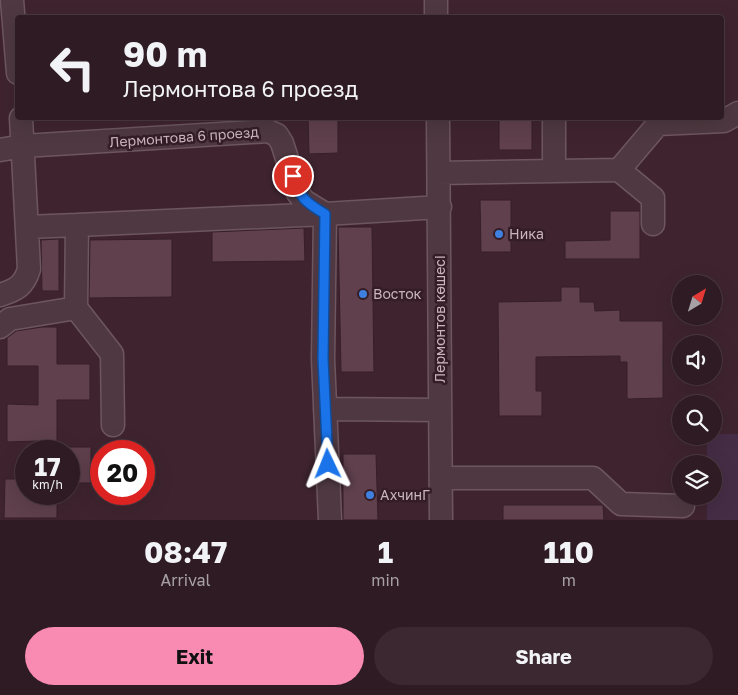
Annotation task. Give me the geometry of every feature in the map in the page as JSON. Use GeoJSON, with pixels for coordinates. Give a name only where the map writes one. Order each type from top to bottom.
{"type":"FeatureCollection","features":[{"type":"Feature","properties":{"kind":"street"},"geometry":{"type":"LineString","coordinates":[[12,0],[15,36]]}},
{"type":"Feature","properties":{"kind":"street"},"geometry":{"type":"LineString","coordinates":[[436,0],[436,15]]}},
{"type":"Feature","properties":{"kind":"street"},"geometry":{"type":"LineString","coordinates":[[619,170],[658,124],[724,121],[738,113]]}},
{"type":"Feature","properties":{"kind":"street"},"geometry":{"type":"LineString","coordinates":[[0,295],[15,291],[25,282],[29,269],[21,120]]}},
{"type":"Feature","properties":{"kind":"street","name":"Лермонтов көшесі"},"geometry":{"type":"LineString","coordinates":[[438,120],[441,520]]}},
{"type":"Feature","properties":{"kind":"street"},"geometry":{"type":"LineString","coordinates":[[554,120],[554,171]]}},
{"type":"Feature","properties":{"kind":"street","name":"Лермонтова 6 проезд"},"geometry":{"type":"LineString","coordinates":[[0,150],[23,146],[268,131],[277,135],[282,143],[298,193],[304,201],[325,214]]}},
{"type":"Feature","properties":{"kind":"street"},"geometry":{"type":"LineString","coordinates":[[439,173],[619,170],[653,198],[653,224]]}},
{"type":"Feature","properties":{"kind":"street"},"geometry":{"type":"LineString","coordinates":[[27,227],[440,207]]}},
{"type":"Feature","properties":{"kind":"street"},"geometry":{"type":"LineString","coordinates":[[325,214],[325,408],[330,520]]}},
{"type":"Feature","properties":{"kind":"street"},"geometry":{"type":"LineString","coordinates":[[77,225],[76,308],[112,354],[113,426]]}},
{"type":"Feature","properties":{"kind":"street"},"geometry":{"type":"LineString","coordinates":[[0,327],[10,319],[76,308]]}},
{"type":"Feature","properties":{"kind":"street"},"geometry":{"type":"LineString","coordinates":[[325,408],[440,410]]}},
{"type":"Feature","properties":{"kind":"street"},"geometry":{"type":"LineString","coordinates":[[441,478],[593,478],[621,504],[683,506]]}},
{"type":"Feature","properties":{"kind":"shaded area"},"geometry":{"type":"Polygon","coordinates":[[[722,434],[738,434],[738,520],[707,520],[707,505],[722,505],[722,455],[707,455],[707,445],[722,445],[722,434]]]}},
{"type":"Feature","properties":{"kind":"building"},"geometry":{"type":"Polygon","coordinates":[[[308,120],[338,120],[338,153],[309,154],[308,120]]]}},
{"type":"Feature","properties":{"kind":"building"},"geometry":{"type":"Polygon","coordinates":[[[499,120],[532,120],[532,150],[499,150],[499,120]]]}},
{"type":"Feature","properties":{"kind":"building"},"geometry":{"type":"Polygon","coordinates":[[[480,200],[511,200],[511,252],[481,252],[480,200]]]}},
{"type":"Feature","properties":{"kind":"building"},"geometry":{"type":"Polygon","coordinates":[[[610,211],[640,211],[640,259],[565,259],[565,241],[610,240],[610,211]]]}},
{"type":"Feature","properties":{"kind":"building"},"geometry":{"type":"Polygon","coordinates":[[[338,227],[372,227],[374,372],[341,372],[338,227]]]}},
{"type":"Feature","properties":{"kind":"building"},"geometry":{"type":"Polygon","coordinates":[[[304,228],[305,261],[212,262],[212,232],[304,228]]]}},
{"type":"Feature","properties":{"kind":"building"},"geometry":{"type":"Polygon","coordinates":[[[59,239],[59,291],[42,291],[41,240],[59,239]]]}},
{"type":"Feature","properties":{"kind":"building"},"geometry":{"type":"Polygon","coordinates":[[[172,239],[172,297],[89,298],[90,240],[172,239]]]}},
{"type":"Feature","properties":{"kind":"building"},"geometry":{"type":"Polygon","coordinates":[[[561,287],[580,287],[580,302],[594,302],[595,311],[620,310],[620,321],[663,321],[663,398],[627,399],[627,362],[620,362],[620,356],[536,357],[536,391],[542,391],[542,416],[499,416],[498,302],[561,301],[561,287]]]}},
{"type":"Feature","properties":{"kind":"building"},"geometry":{"type":"Polygon","coordinates":[[[57,327],[57,364],[90,364],[90,400],[57,400],[57,440],[15,440],[15,442],[7,442],[7,404],[38,405],[38,366],[7,366],[7,338],[16,331],[57,327]]]}},
{"type":"Feature","properties":{"kind":"building"},"geometry":{"type":"Polygon","coordinates":[[[80,447],[90,447],[90,483],[80,483],[80,447]]]}},
{"type":"Feature","properties":{"kind":"building"},"geometry":{"type":"Polygon","coordinates":[[[343,454],[376,454],[378,520],[343,520],[343,454]]]}},
{"type":"Feature","properties":{"kind":"building"},"geometry":{"type":"Polygon","coordinates":[[[5,479],[15,479],[15,505],[57,505],[57,518],[4,518],[5,479]]]}},
{"type":"Feature","properties":{"kind":"building"},"geometry":{"type":"Polygon","coordinates":[[[503,505],[603,505],[604,520],[503,520],[503,505]]]}},
{"type":"Feature","properties":{"kind":"place","name":"Ника"},"geometry":{"type":"Point","coordinates":[499,234]}},
{"type":"Feature","properties":{"kind":"place","name":"Восток"},"geometry":{"type":"Point","coordinates":[363,294]}},
{"type":"Feature","properties":{"kind":"place","name":"АхчинГ"},"geometry":{"type":"Point","coordinates":[370,495]}},
{"type":"Feature","properties":{"kind":"route"},"geometry":{"type":"LineString","coordinates":[[293,176],[298,193],[304,201],[325,214],[323,359],[328,464]]}}]}
